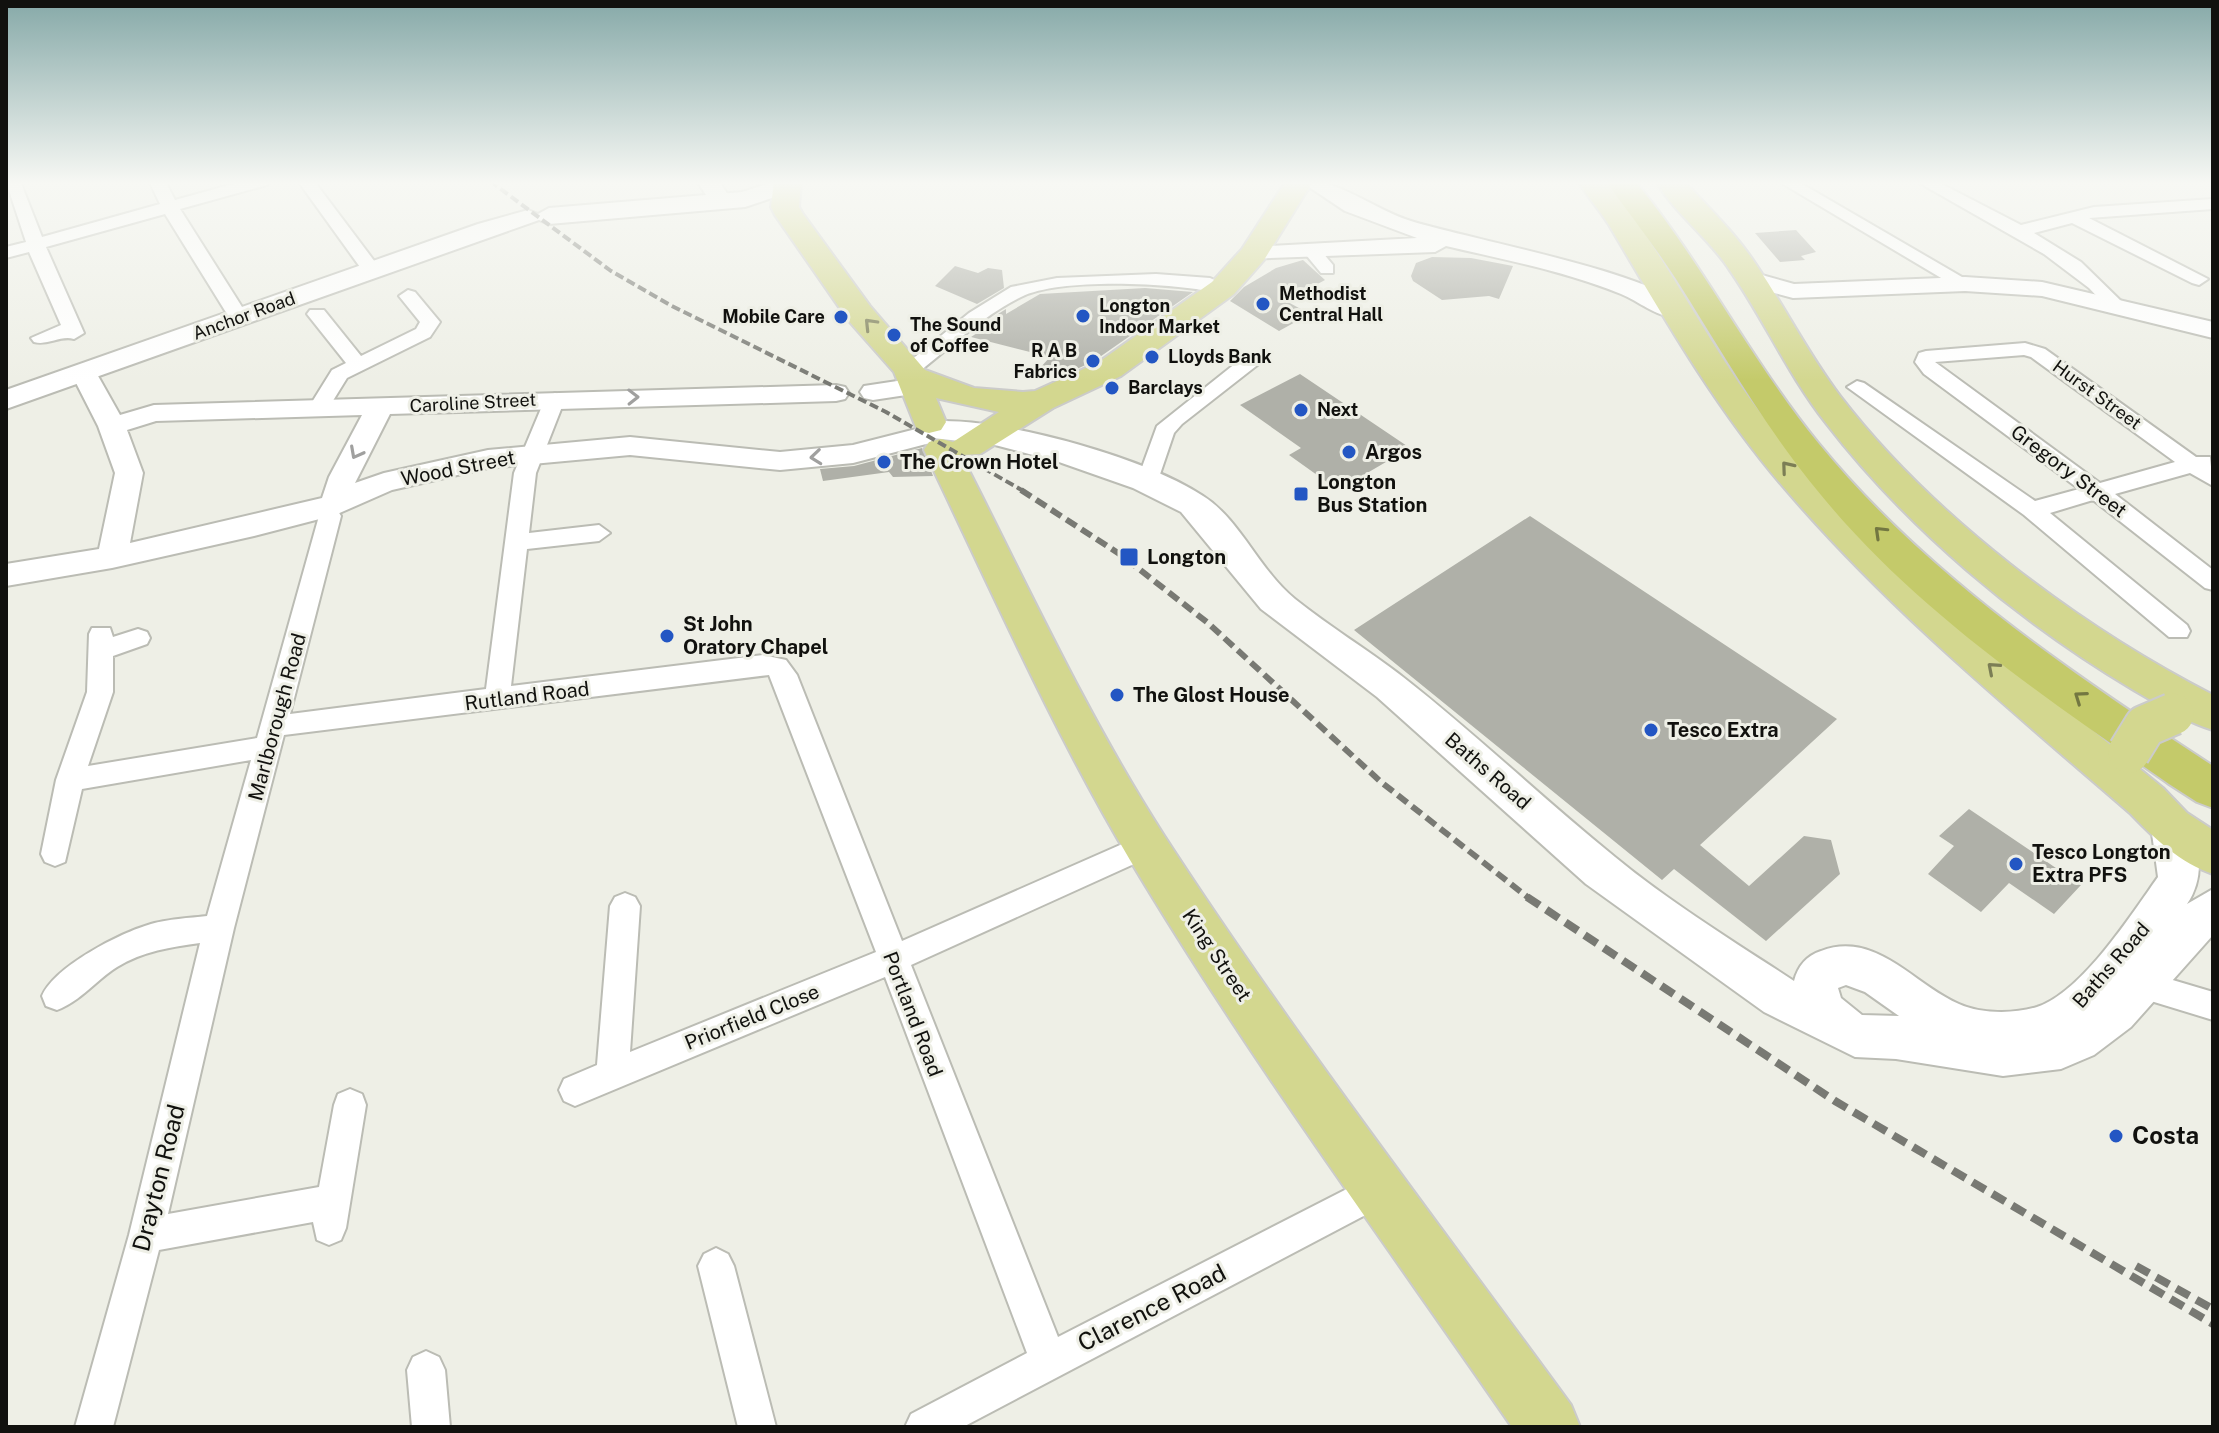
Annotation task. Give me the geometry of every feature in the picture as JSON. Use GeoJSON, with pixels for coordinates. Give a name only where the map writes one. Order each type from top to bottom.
{"type":"FeatureCollection","features":[{"type":"Feature","properties":{"kind":"highway"},"geometry":{"type":"LineString","coordinates":[[1673,248],[1777,414],[1846,500],[1952,600],[2005,643],[2213,789]]}},
{"type":"Feature","properties":{"kind":"highway"},"geometry":{"type":"LineString","coordinates":[[1698,248],[1819,426],[1867,483],[1936,549],[2038,634],[2213,754]]}},
{"type":"Feature","properties":{"kind":"main road","name":"Anchor Road"},"geometry":{"type":"LineString","coordinates":[[6,400],[434,248]]}},
{"type":"Feature","properties":{"kind":"main road"},"geometry":{"type":"LineString","coordinates":[[811,248],[912,377],[958,394],[1001,404],[1041,401]]}},
{"type":"Feature","properties":{"kind":"main road"},"geometry":{"type":"LineString","coordinates":[[954,440],[1110,369],[1223,288],[1258,248]]}},
{"type":"Feature","properties":{"kind":"main road"},"geometry":{"type":"LineString","coordinates":[[1637,248],[1675,311],[1755,428],[1851,540],[1926,610],[2159,813],[2213,855]]}},
{"type":"Feature","properties":{"kind":"main road"},"geometry":{"type":"LineString","coordinates":[[1730,248],[1770,291],[1828,404],[1867,450],[1999,576],[2082,638],[2200,714]]}},
{"type":"Feature","properties":{"kind":"main road","name":"King Street"},"geometry":{"type":"LineString","coordinates":[[912,377],[954,440],[1060,690],[1146,846],[1274,1039],[1549,1427]]}},
{"type":"Feature","properties":{"kind":"main road","name":"Baths Road"},"geometry":{"type":"LineString","coordinates":[[954,440],[1077,458],[1148,481],[1194,505],[1214,524],[1246,570],[1284,609],[1454,740],[1601,871],[1666,920],[1780,997],[1867,1038],[1889,1036],[1972,1051],[2039,1052],[2075,1042],[2106,1022],[2170,947],[2213,908]]}},
{"type":"Feature","properties":{"kind":"main road"},"geometry":{"type":"LineString","coordinates":[[2159,813],[2130,768],[2129,752],[2139,729],[2152,720],[2200,714]]}},
{"type":"Feature","properties":{"kind":"main road","name":"Baths Road"},"geometry":{"type":"LineString","coordinates":[[1736,965],[1791,973],[1822,973],[1829,966],[1853,965],[1874,973],[1927,1011],[1969,1029],[2017,1033],[2063,1017],[2083,1002],[2178,883],[2180,869],[2159,813]]}},
{"type":"Feature","properties":{"kind":"main road"},"geometry":{"type":"LineString","coordinates":[[1822,973],[1815,987],[1817,1000],[1829,1018],[1841,1028]]}},
{"type":"Feature","properties":{"kind":"main road"},"geometry":{"type":"LineString","coordinates":[[1889,985],[1900,1001],[1903,1013],[1901,1024],[1889,1036]]}},
{"type":"Feature","properties":{"kind":"street"},"geometry":{"type":"LineString","coordinates":[[37,248],[73,331],[41,338]]}},
{"type":"Feature","properties":{"kind":"street"},"geometry":{"type":"LineString","coordinates":[[195,248],[239,318]]}},
{"type":"Feature","properties":{"kind":"street"},"geometry":{"type":"LineString","coordinates":[[356,248],[372,270]]}},
{"type":"Feature","properties":{"kind":"street"},"geometry":{"type":"LineString","coordinates":[[1254,254],[1341,248]]}},
{"type":"Feature","properties":{"kind":"street"},"geometry":{"type":"LineString","coordinates":[[1463,248],[1483,249]]}},
{"type":"Feature","properties":{"kind":"street"},"geometry":{"type":"LineString","coordinates":[[1479,248],[1612,280],[1645,293],[1675,311]]}},
{"type":"Feature","properties":{"kind":"street"},"geometry":{"type":"LineString","coordinates":[[1902,248],[1965,284]]}},
{"type":"Feature","properties":{"kind":"street"},"geometry":{"type":"LineString","coordinates":[[2040,248],[2100,287],[2114,303]]}},
{"type":"Feature","properties":{"kind":"street"},"geometry":{"type":"LineString","coordinates":[[2130,248],[2199,279]]}},
{"type":"Feature","properties":{"kind":"street"},"geometry":{"type":"LineString","coordinates":[[1311,250],[1327,269]]}},
{"type":"Feature","properties":{"kind":"street"},"geometry":{"type":"LineString","coordinates":[[1612,280],[1634,278],[1644,270],[1645,262]]}},
{"type":"Feature","properties":{"kind":"street"},"geometry":{"type":"LineString","coordinates":[[873,392],[912,377],[1023,289],[1178,278],[1206,281],[1223,288]]}},
{"type":"Feature","properties":{"kind":"street"},"geometry":{"type":"LineString","coordinates":[[1770,291],[1965,284],[2042,289],[2114,303],[2213,330]]}},
{"type":"Feature","properties":{"kind":"street"},"geometry":{"type":"LineString","coordinates":[[319,407],[334,379],[356,363],[408,343],[423,333],[430,322],[409,295]]}},
{"type":"Feature","properties":{"kind":"street"},"geometry":{"type":"LineString","coordinates":[[317,314],[356,363]]}},
{"type":"Feature","properties":{"kind":"street","name":"Hurst Street"},"geometry":{"type":"LineString","coordinates":[[1925,362],[1931,354],[2032,350],[2203,461],[2213,479]]}},
{"type":"Feature","properties":{"kind":"street","name":"Gregory Street"},"geometry":{"type":"LineString","coordinates":[[1925,362],[2213,582]]}},
{"type":"Feature","properties":{"kind":"street"},"geometry":{"type":"LineString","coordinates":[[1148,481],[1164,431],[1195,401],[1247,368]]}},
{"type":"Feature","properties":{"kind":"street"},"geometry":{"type":"LineString","coordinates":[[84,373],[112,426],[129,473],[112,557]]}},
{"type":"Feature","properties":{"kind":"street"},"geometry":{"type":"LineString","coordinates":[[1857,387],[1905,428],[2032,510],[2145,614],[2178,631]]}},
{"type":"Feature","properties":{"kind":"street","name":"Caroline Street"},"geometry":{"type":"LineString","coordinates":[[112,426],[154,413],[836,393]]}},
{"type":"Feature","properties":{"kind":"street"},"geometry":{"type":"LineString","coordinates":[[497,700],[525,473],[536,454],[555,399]]}},
{"type":"Feature","properties":{"kind":"street"},"geometry":{"type":"LineString","coordinates":[[331,504],[380,407]]}},
{"type":"Feature","properties":{"kind":"street","name":"Wood Street"},"geometry":{"type":"LineString","coordinates":[[6,575],[112,557],[331,504],[384,482],[443,468],[536,454],[630,446],[780,461],[954,440]]}},
{"type":"Feature","properties":{"kind":"street"},"geometry":{"type":"LineString","coordinates":[[2032,510],[2203,461]]}},
{"type":"Feature","properties":{"kind":"street","name":"Marlborough Road"},"geometry":{"type":"LineString","coordinates":[[219,928],[273,736],[331,504]]}},
{"type":"Feature","properties":{"kind":"street"},"geometry":{"type":"LineString","coordinates":[[515,543],[599,533]]}},
{"type":"Feature","properties":{"kind":"street"},"geometry":{"type":"LineString","coordinates":[[55,854],[70,780],[100,692],[101,642],[138,638]]}},
{"type":"Feature","properties":{"kind":"street","name":"Rutland Road"},"geometry":{"type":"LineString","coordinates":[[70,780],[273,736],[497,700],[763,664],[777,667]]}},
{"type":"Feature","properties":{"kind":"street","name":"Portland Road"},"geometry":{"type":"LineString","coordinates":[[777,667],[784,675],[891,960],[1049,1362]]}},
{"type":"Feature","properties":{"kind":"street","name":"Priorfield Close"},"geometry":{"type":"LineString","coordinates":[[575,1090],[891,960],[1146,846]]}},
{"type":"Feature","properties":{"kind":"street"},"geometry":{"type":"LineString","coordinates":[[612,1074],[625,906]]}},
{"type":"Feature","properties":{"kind":"street"},"geometry":{"type":"LineString","coordinates":[[57,996],[107,957],[153,936],[219,928]]}},
{"type":"Feature","properties":{"kind":"street","name":"Drayton Road"},"geometry":{"type":"LineString","coordinates":[[94,1427],[146,1235],[219,928]]}},
{"type":"Feature","properties":{"kind":"street"},"geometry":{"type":"LineString","coordinates":[[2170,947],[2182,970],[2211,1004]]}},
{"type":"Feature","properties":{"kind":"street"},"geometry":{"type":"LineString","coordinates":[[2139,984],[2211,1004]]}},
{"type":"Feature","properties":{"kind":"street"},"geometry":{"type":"LineString","coordinates":[[146,1235],[332,1214],[350,1105]]}},
{"type":"Feature","properties":{"kind":"street","name":"Clarence Road"},"geometry":{"type":"LineString","coordinates":[[924,1427],[1380,1189]]}},
{"type":"Feature","properties":{"kind":"street"},"geometry":{"type":"LineString","coordinates":[[716,1266],[757,1427]]}},
{"type":"Feature","properties":{"kind":"street"},"geometry":{"type":"LineString","coordinates":[[426,1370],[431,1427]]}},
{"type":"Feature","properties":{"kind":"building"},"geometry":{"type":"Polygon","coordinates":[[[1768,248],[1812,248],[1816,252],[1801,256],[1805,260],[1780,262],[1768,248]]]}},
{"type":"Feature","properties":{"kind":"building"},"geometry":{"type":"Polygon","coordinates":[[[1432,257],[1471,258],[1513,266],[1499,299],[1489,296],[1442,300],[1413,281],[1411,276],[1416,263],[1432,257]]]}},
{"type":"Feature","properties":{"kind":"building"},"geometry":{"type":"Polygon","coordinates":[[[1303,260],[1325,280],[1286,301],[1310,314],[1279,331],[1230,301],[1244,287],[1276,268],[1303,260]]]}},
{"type":"Feature","properties":{"kind":"building"},"geometry":{"type":"Polygon","coordinates":[[[955,266],[978,273],[988,268],[1002,270],[1004,288],[977,304],[935,286],[955,266]]]}},
{"type":"Feature","properties":{"kind":"building","name":"Longton Indoor Market"},"geometry":{"type":"Polygon","coordinates":[[[1145,288],[1193,292],[1094,361],[1064,375],[1040,368],[1050,357],[971,337],[1003,316],[998,314],[1006,309],[1006,314],[1040,294],[1145,288]]]}},
{"type":"Feature","properties":{"kind":"building"},"geometry":{"type":"Polygon","coordinates":[[[1300,374],[1410,448],[1338,490],[1289,455],[1301,448],[1240,405],[1300,374]]]}},
{"type":"Feature","properties":{"kind":"building","name":"The Crown Hotel"},"geometry":{"type":"Polygon","coordinates":[[[922,448],[933,476],[893,477],[889,472],[823,481],[820,469],[854,466],[922,448]]]}},
{"type":"Feature","properties":{"kind":"building","name":"Tesco Extra"},"geometry":{"type":"Polygon","coordinates":[[[1530,516],[1837,719],[1700,845],[1749,886],[1804,836],[1831,840],[1840,874],[1766,941],[1674,869],[1662,880],[1354,630],[1530,516]]]}},
{"type":"Feature","properties":{"kind":"building","name":"Tesco Longton Extra PFS"},"geometry":{"type":"Polygon","coordinates":[[[1969,809],[2081,885],[2054,914],[2009,883],[1981,912],[1928,874],[1954,846],[1939,836],[1969,809]]]}},
{"type":"Feature","properties":{"kind":"railway"},"geometry":{"type":"LineString","coordinates":[[580,248],[611,271],[670,305],[886,412],[1025,492]]}},
{"type":"Feature","properties":{"kind":"railway"},"geometry":{"type":"LineString","coordinates":[[1021,490],[1121,555],[1208,623],[1381,782],[1530,899]]}},
{"type":"Feature","properties":{"kind":"railway"},"geometry":{"type":"LineString","coordinates":[[1530,899],[1835,1101],[2213,1324]]}},
{"type":"Feature","properties":{"kind":"railway"},"geometry":{"type":"LineString","coordinates":[[2136,1266],[2213,1309]]}},
{"type":"Feature","properties":{"kind":"place","name":"Methodist Central Hall"},"geometry":{"type":"Point","coordinates":[1263,304]}},
{"type":"Feature","properties":{"kind":"place","name":"Longton Indoor Market"},"geometry":{"type":"Point","coordinates":[1083,316]}},
{"type":"Feature","properties":{"kind":"place","name":"Mobile Care"},"geometry":{"type":"Point","coordinates":[841,317]}},
{"type":"Feature","properties":{"kind":"place","name":"The Sound of Coffee"},"geometry":{"type":"Point","coordinates":[894,335]}},
{"type":"Feature","properties":{"kind":"place","name":"Lloyds Bank"},"geometry":{"type":"Point","coordinates":[1152,357]}},
{"type":"Feature","properties":{"kind":"place","name":"R A B Fabrics"},"geometry":{"type":"Point","coordinates":[1093,361]}},
{"type":"Feature","properties":{"kind":"place","name":"Barclays"},"geometry":{"type":"Point","coordinates":[1112,388]}},
{"type":"Feature","properties":{"kind":"place","name":"Next"},"geometry":{"type":"Point","coordinates":[1301,410]}},
{"type":"Feature","properties":{"kind":"place","name":"Argos"},"geometry":{"type":"Point","coordinates":[1349,452]}},
{"type":"Feature","properties":{"kind":"place","name":"The Crown Hotel"},"geometry":{"type":"Point","coordinates":[884,462]}},
{"type":"Feature","properties":{"kind":"place","name":"Longton Bus Station"},"geometry":{"type":"Point","coordinates":[1301,494]}},
{"type":"Feature","properties":{"kind":"place","name":"Longton"},"geometry":{"type":"Point","coordinates":[1129,557]}},
{"type":"Feature","properties":{"kind":"place","name":"St John Oratory Chapel"},"geometry":{"type":"Point","coordinates":[667,636]}},
{"type":"Feature","properties":{"kind":"place","name":"The Glost House"},"geometry":{"type":"Point","coordinates":[1117,695]}},
{"type":"Feature","properties":{"kind":"place","name":"Tesco Extra"},"geometry":{"type":"Point","coordinates":[1651,730]}},
{"type":"Feature","properties":{"kind":"place","name":"Tesco Longton Extra PFS"},"geometry":{"type":"Point","coordinates":[2016,864]}},
{"type":"Feature","properties":{"kind":"place","name":"Costa"},"geometry":{"type":"Point","coordinates":[2116,1136]}}]}
